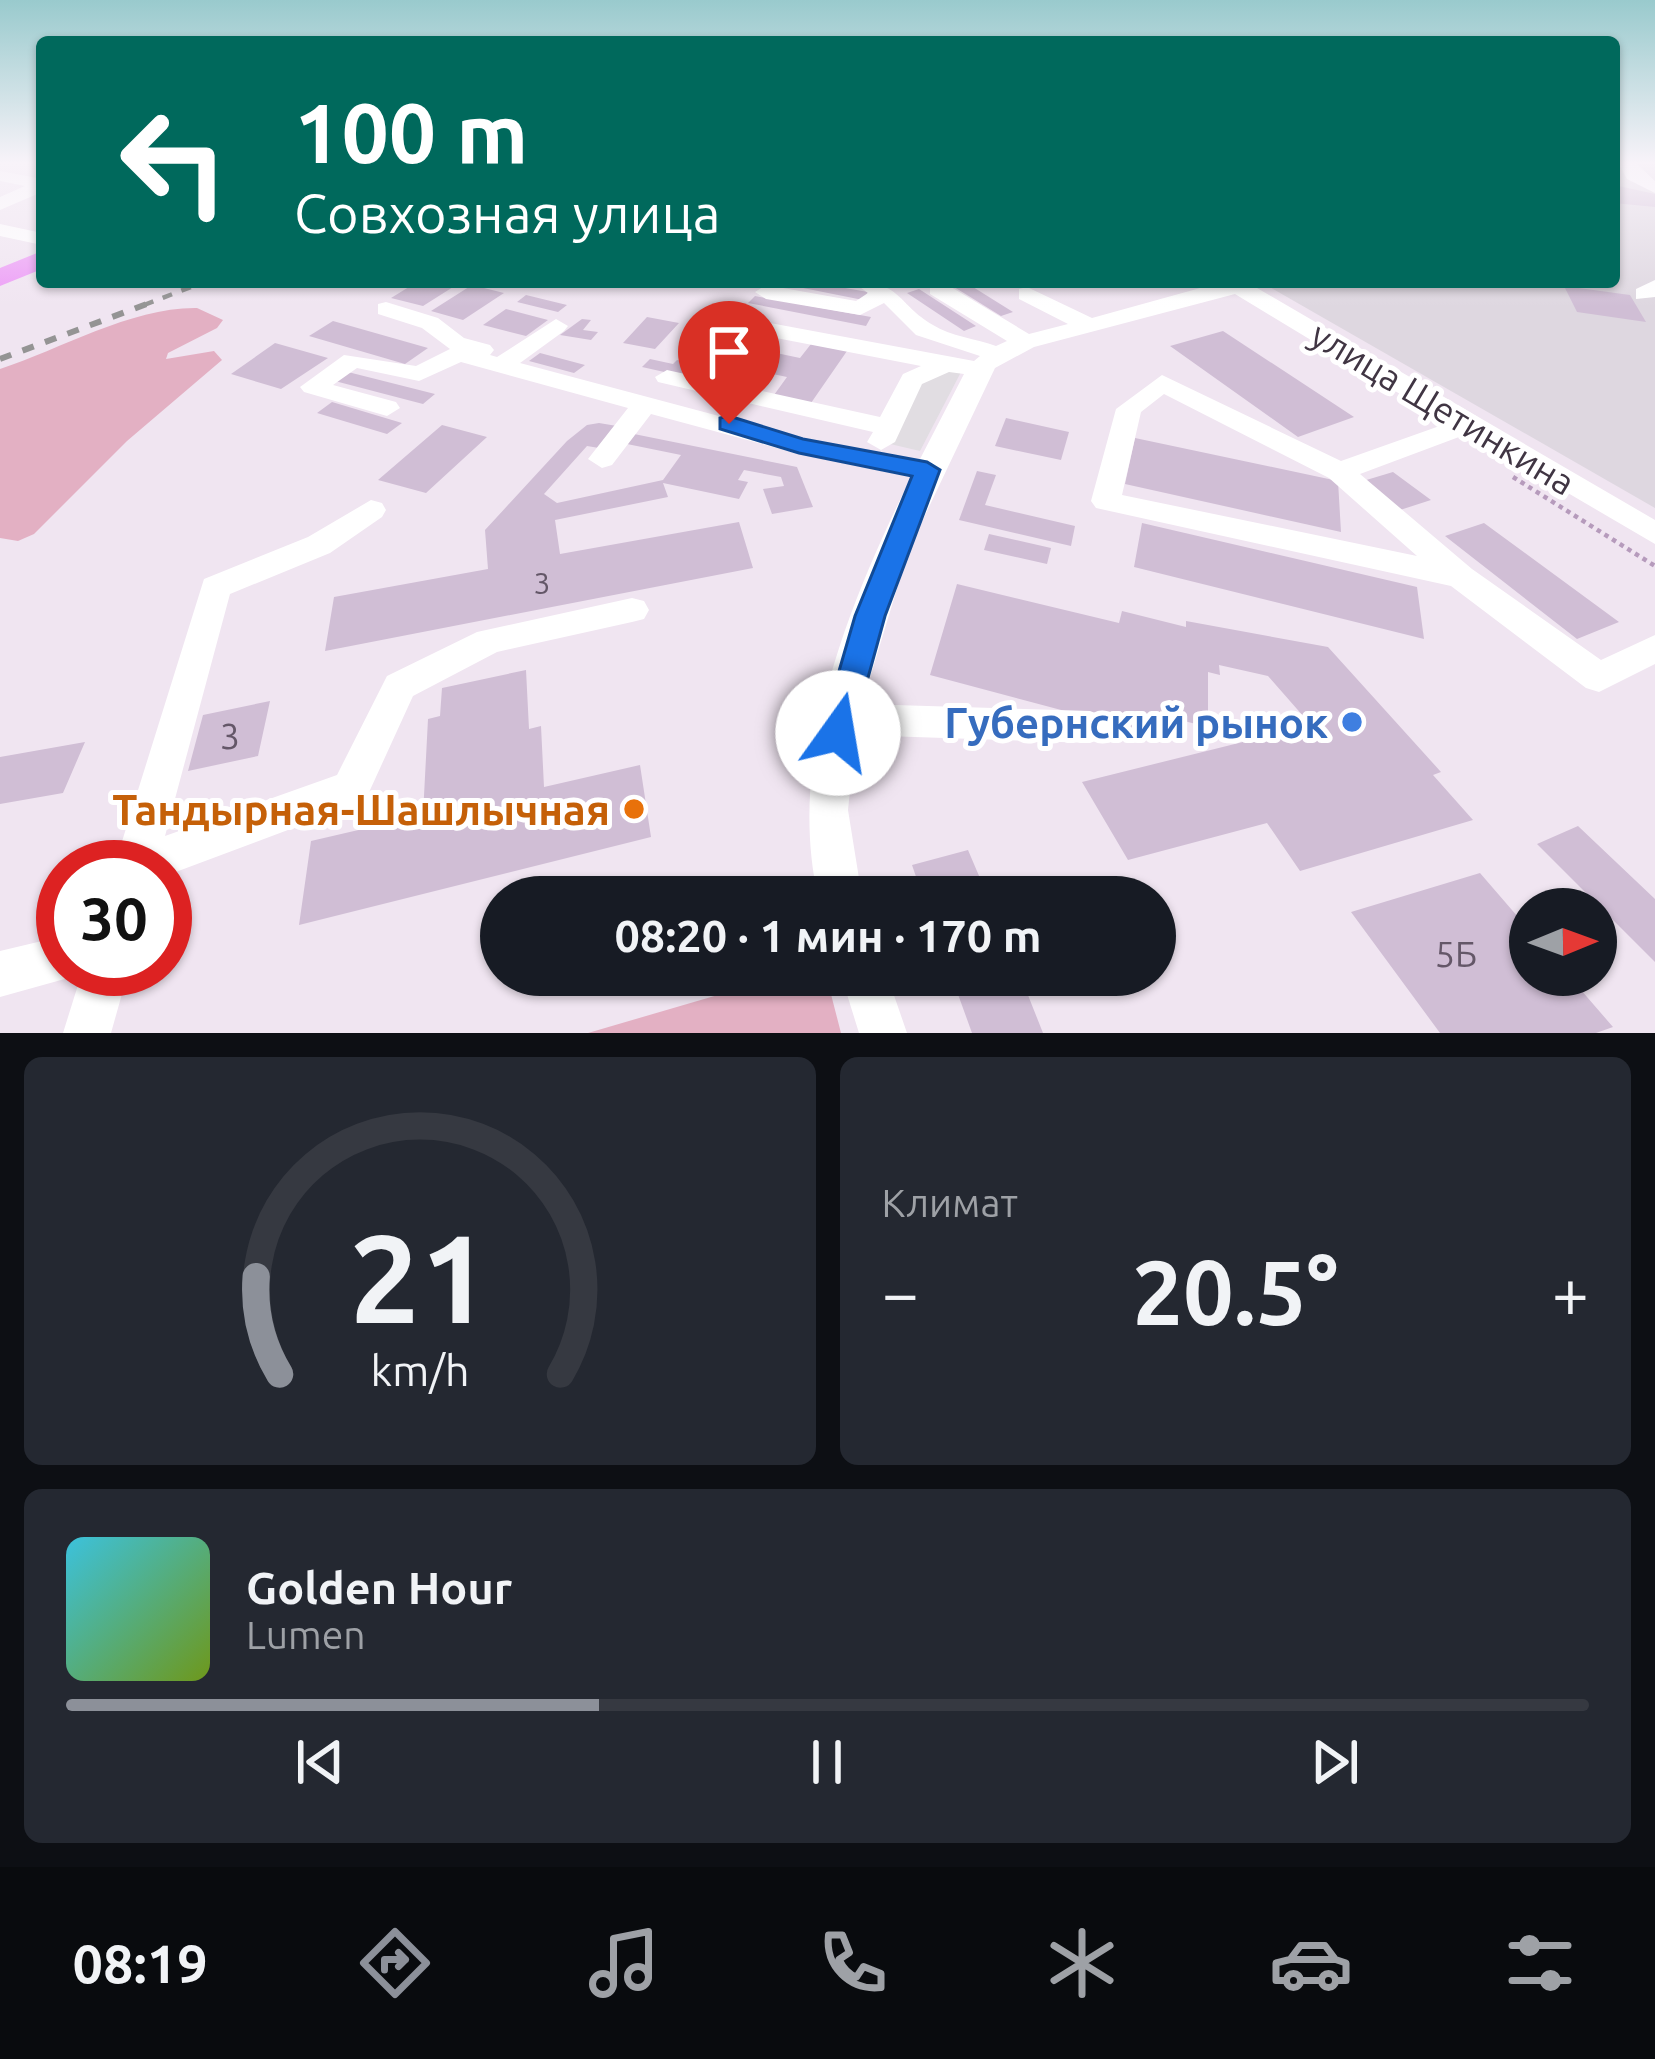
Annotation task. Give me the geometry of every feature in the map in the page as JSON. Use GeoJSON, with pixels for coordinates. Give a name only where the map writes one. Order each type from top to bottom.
{"type":"FeatureCollection","features":[{"type":"Feature","properties":{"kind":"main road"},"geometry":{"type":"LineString","coordinates":[[0,265],[36,246]]}},
{"type":"Feature","properties":{"kind":"main road"},"geometry":{"type":"LineString","coordinates":[[0,278],[36,262]]}},
{"type":"Feature","properties":{"kind":"street"},"geometry":{"type":"LineString","coordinates":[[0,230],[36,241]]}},
{"type":"Feature","properties":{"kind":"street"},"geometry":{"type":"LineString","coordinates":[[766,292],[860,308],[874,288],[924,330],[989,362]]}},
{"type":"Feature","properties":{"kind":"street"},"geometry":{"type":"LineString","coordinates":[[711,319],[946,364],[989,362],[1026,342],[1227,288]]}},
{"type":"Feature","properties":{"kind":"street","name":"улица Щетинкина"},"geometry":{"type":"LineString","coordinates":[[1249,288],[1655,534]]}},
{"type":"Feature","properties":{"kind":"street"},"geometry":{"type":"LineString","coordinates":[[938,289],[1026,342]]}},
{"type":"Feature","properties":{"kind":"street"},"geometry":{"type":"LineString","coordinates":[[1043,294],[1088,325]]}},
{"type":"Feature","properties":{"kind":"street"},"geometry":{"type":"LineString","coordinates":[[386,309],[430,323],[456,343],[502,361],[779,441],[927,470]]}},
{"type":"Feature","properties":{"kind":"street"},"geometry":{"type":"LineString","coordinates":[[387,408],[313,387],[353,360],[419,374],[458,354],[502,361],[556,326]]}},
{"type":"Feature","properties":{"kind":"street"},"geometry":{"type":"LineString","coordinates":[[835,876],[828,850],[839,719],[870,616],[927,470],[989,362]]}},
{"type":"Feature","properties":{"kind":"street"},"geometry":{"type":"LineString","coordinates":[[873,461],[912,379],[946,364]]}},
{"type":"Feature","properties":{"kind":"street"},"geometry":{"type":"LineString","coordinates":[[667,377],[887,427]]}},
{"type":"Feature","properties":{"kind":"street"},"geometry":{"type":"LineString","coordinates":[[1461,577],[1106,501],[1129,409],[1162,383],[1339,472],[1461,577],[1599,678],[1655,648]]}},
{"type":"Feature","properties":{"kind":"street"},"geometry":{"type":"LineString","coordinates":[[602,459],[646,403]]}},
{"type":"Feature","properties":{"kind":"street"},"geometry":{"type":"LineString","coordinates":[[1339,472],[1470,424]]}},
{"type":"Feature","properties":{"kind":"street"},"geometry":{"type":"LineString","coordinates":[[143,840],[216,587],[319,545],[370,510]]}},
{"type":"Feature","properties":{"kind":"street"},"geometry":{"type":"LineString","coordinates":[[192,846],[351,788],[400,686],[489,641],[632,610]]}},
{"type":"Feature","properties":{"kind":"street"},"geometry":{"type":"LineString","coordinates":[[839,719],[1090,728]]}},
{"type":"Feature","properties":{"kind":"street"},"geometry":{"type":"LineString","coordinates":[[0,974],[36,965]]}},
{"type":"Feature","properties":{"kind":"street"},"geometry":{"type":"LineString","coordinates":[[87,1033],[98,996]]}},
{"type":"Feature","properties":{"kind":"street"},"geometry":{"type":"LineString","coordinates":[[871,996],[883,1033]]}},
{"type":"Feature","properties":{"kind":"shaded area"},"geometry":{"type":"Polygon","coordinates":[[[1620,210],[1655,210],[1655,508],[1271,288],[1620,288],[1620,210]]]}},
{"type":"Feature","properties":{"kind":"shaded area"},"geometry":{"type":"Polygon","coordinates":[[[197,308],[223,320],[217,328],[168,353],[166,359],[214,351],[222,360],[127,441],[34,534],[18,541],[0,538],[0,369],[147,314],[197,308]]]}},
{"type":"Feature","properties":{"kind":"shaded area"},"geometry":{"type":"Polygon","coordinates":[[[931,366],[961,372],[920,451],[873,440],[931,366]]]}},
{"type":"Feature","properties":{"kind":"shaded area"},"geometry":{"type":"Polygon","coordinates":[[[714,996],[831,996],[841,1033],[588,1033],[714,996]]]}},
{"type":"Feature","properties":{"kind":"building"},"geometry":{"type":"Polygon","coordinates":[[[407,288],[452,288],[423,306],[391,298],[407,288]]]}},
{"type":"Feature","properties":{"kind":"building"},"geometry":{"type":"Polygon","coordinates":[[[467,288],[504,293],[463,320],[431,311],[467,288]]]}},
{"type":"Feature","properties":{"kind":"building"},"geometry":{"type":"Polygon","coordinates":[[[803,288],[868,292],[863,300],[803,288]]]}},
{"type":"Feature","properties":{"kind":"building"},"geometry":{"type":"Polygon","coordinates":[[[956,288],[975,288],[1013,312],[1001,316],[956,288]]]}},
{"type":"Feature","properties":{"kind":"building"},"geometry":{"type":"Polygon","coordinates":[[[1565,288],[1630,295],[1646,322],[1577,312],[1565,288]]]}},
{"type":"Feature","properties":{"kind":"building"},"geometry":{"type":"Polygon","coordinates":[[[919,289],[976,326],[964,331],[907,293],[919,289]]]}},
{"type":"Feature","properties":{"kind":"building"},"geometry":{"type":"Polygon","coordinates":[[[526,295],[567,305],[558,312],[517,302],[526,295]]]}},
{"type":"Feature","properties":{"kind":"building"},"geometry":{"type":"Polygon","coordinates":[[[755,296],[871,317],[866,326],[748,303],[755,296]]]}},
{"type":"Feature","properties":{"kind":"building"},"geometry":{"type":"Polygon","coordinates":[[[506,309],[548,320],[526,336],[483,325],[506,309]]]}},
{"type":"Feature","properties":{"kind":"building"},"geometry":{"type":"Polygon","coordinates":[[[647,317],[679,323],[655,349],[623,343],[647,317]]]}},
{"type":"Feature","properties":{"kind":"building"},"geometry":{"type":"Polygon","coordinates":[[[582,319],[591,320],[583,330],[598,332],[591,340],[560,335],[582,319]]]}},
{"type":"Feature","properties":{"kind":"building"},"geometry":{"type":"Polygon","coordinates":[[[333,321],[428,348],[405,364],[309,336],[333,321]]]}},
{"type":"Feature","properties":{"kind":"building"},"geometry":{"type":"Polygon","coordinates":[[[1223,331],[1354,417],[1298,437],[1170,346],[1223,331]]]}},
{"type":"Feature","properties":{"kind":"building"},"geometry":{"type":"Polygon","coordinates":[[[709,339],[800,358],[811,344],[847,351],[811,403],[774,395],[787,377],[693,357],[709,339]]]}},
{"type":"Feature","properties":{"kind":"building"},"geometry":{"type":"Polygon","coordinates":[[[275,343],[328,358],[281,389],[231,374],[275,343]]]}},
{"type":"Feature","properties":{"kind":"building"},"geometry":{"type":"Polygon","coordinates":[[[540,353],[585,365],[574,373],[529,361],[540,353]]]}},
{"type":"Feature","properties":{"kind":"building"},"geometry":{"type":"Polygon","coordinates":[[[650,359],[711,367],[700,380],[642,367],[650,359]]]}},
{"type":"Feature","properties":{"kind":"building"},"geometry":{"type":"Polygon","coordinates":[[[344,371],[435,394],[423,404],[331,380],[344,371]]]}},
{"type":"Feature","properties":{"kind":"building"},"geometry":{"type":"Polygon","coordinates":[[[332,402],[402,423],[387,434],[317,413],[332,402]]]}},
{"type":"Feature","properties":{"kind":"building"},"geometry":{"type":"Polygon","coordinates":[[[1006,418],[1069,432],[1061,460],[995,446],[1006,418]]]}},
{"type":"Feature","properties":{"kind":"building"},"geometry":{"type":"Polygon","coordinates":[[[442,425],[487,437],[426,493],[378,480],[442,425]]]}},
{"type":"Feature","properties":{"kind":"building"},"geometry":{"type":"Polygon","coordinates":[[[587,425],[617,426],[599,448],[587,446],[544,494],[557,503],[663,480],[681,455],[627,444],[634,434],[797,467],[813,507],[772,514],[763,489],[784,486],[781,477],[744,470],[738,480],[748,482],[739,499],[663,483],[668,497],[555,520],[560,554],[739,522],[753,568],[325,651],[334,597],[488,569],[485,530],[567,441],[587,425]]]}},
{"type":"Feature","properties":{"kind":"building"},"geometry":{"type":"Polygon","coordinates":[[[1135,438],[1338,481],[1341,532],[1125,484],[1135,438]]]}},
{"type":"Feature","properties":{"kind":"building"},"geometry":{"type":"Polygon","coordinates":[[[977,471],[996,475],[985,505],[1075,526],[1071,546],[959,520],[977,471]]]}},
{"type":"Feature","properties":{"kind":"building"},"geometry":{"type":"Polygon","coordinates":[[[1393,472],[1431,500],[1400,510],[1363,481],[1393,472]]]}},
{"type":"Feature","properties":{"kind":"building"},"geometry":{"type":"Polygon","coordinates":[[[1142,523],[1417,587],[1424,639],[1134,567],[1142,523]]]}},
{"type":"Feature","properties":{"kind":"building"},"geometry":{"type":"Polygon","coordinates":[[[1484,523],[1619,622],[1577,639],[1445,536],[1484,523]]]}},
{"type":"Feature","properties":{"kind":"building"},"geometry":{"type":"Polygon","coordinates":[[[989,534],[1051,548],[1047,564],[984,550],[989,534]]]}},
{"type":"Feature","properties":{"kind":"building","name":"Губернский рынок"},"geometry":{"type":"Polygon","coordinates":[[[957,584],[1119,623],[1122,611],[1186,627],[1186,621],[1328,647],[1441,772],[1433,775],[1473,820],[1300,871],[1267,823],[1128,860],[1082,782],[1311,725],[1268,676],[1219,665],[1220,675],[1208,672],[1208,727],[1176,719],[1174,740],[930,675],[957,584]]]}},
{"type":"Feature","properties":{"kind":"building"},"geometry":{"type":"Polygon","coordinates":[[[526,670],[529,729],[541,726],[544,787],[640,765],[651,837],[480,876],[480,880],[299,925],[311,841],[423,815],[428,719],[440,716],[442,688],[526,670]]]}},
{"type":"Feature","properties":{"kind":"building"},"geometry":{"type":"Polygon","coordinates":[[[270,701],[258,756],[188,771],[203,715],[270,701]]]}},
{"type":"Feature","properties":{"kind":"building"},"geometry":{"type":"Polygon","coordinates":[[[85,742],[63,793],[0,804],[0,757],[85,742]]]}},
{"type":"Feature","properties":{"kind":"building"},"geometry":{"type":"Polygon","coordinates":[[[1578,826],[1655,899],[1655,962],[1617,924],[1617,888],[1581,888],[1537,844],[1578,826]]]}},
{"type":"Feature","properties":{"kind":"building"},"geometry":{"type":"Polygon","coordinates":[[[968,850],[979,876],[916,876],[912,865],[968,850]]]}},
{"type":"Feature","properties":{"kind":"building"},"geometry":{"type":"Polygon","coordinates":[[[1480,873],[1509,907],[1509,996],[1586,996],[1613,1027],[1596,1033],[1440,1033],[1351,912],[1480,873]]]}},
{"type":"Feature","properties":{"kind":"building"},"geometry":{"type":"Polygon","coordinates":[[[959,996],[1028,996],[1043,1033],[972,1033],[959,996]]]}},
{"type":"Feature","properties":{"kind":"railway"},"geometry":{"type":"LineString","coordinates":[[144,305],[188,288]]}},
{"type":"Feature","properties":{"kind":"railway"},"geometry":{"type":"LineString","coordinates":[[144,305],[152,302]]}},
{"type":"Feature","properties":{"kind":"railway"},"geometry":{"type":"LineString","coordinates":[[0,359],[144,305]]}},
{"type":"Feature","properties":{"kind":"place","name":"Губернский рынок"},"geometry":{"type":"Point","coordinates":[1352,722]}},
{"type":"Feature","properties":{"kind":"place","name":"Тандырная-Шашлычная"},"geometry":{"type":"Point","coordinates":[634,809]}},
{"type":"Feature","properties":{"kind":"route"},"geometry":{"type":"LineString","coordinates":[[729,424],[799,446],[927,470],[870,616],[838,733]]}}]}
